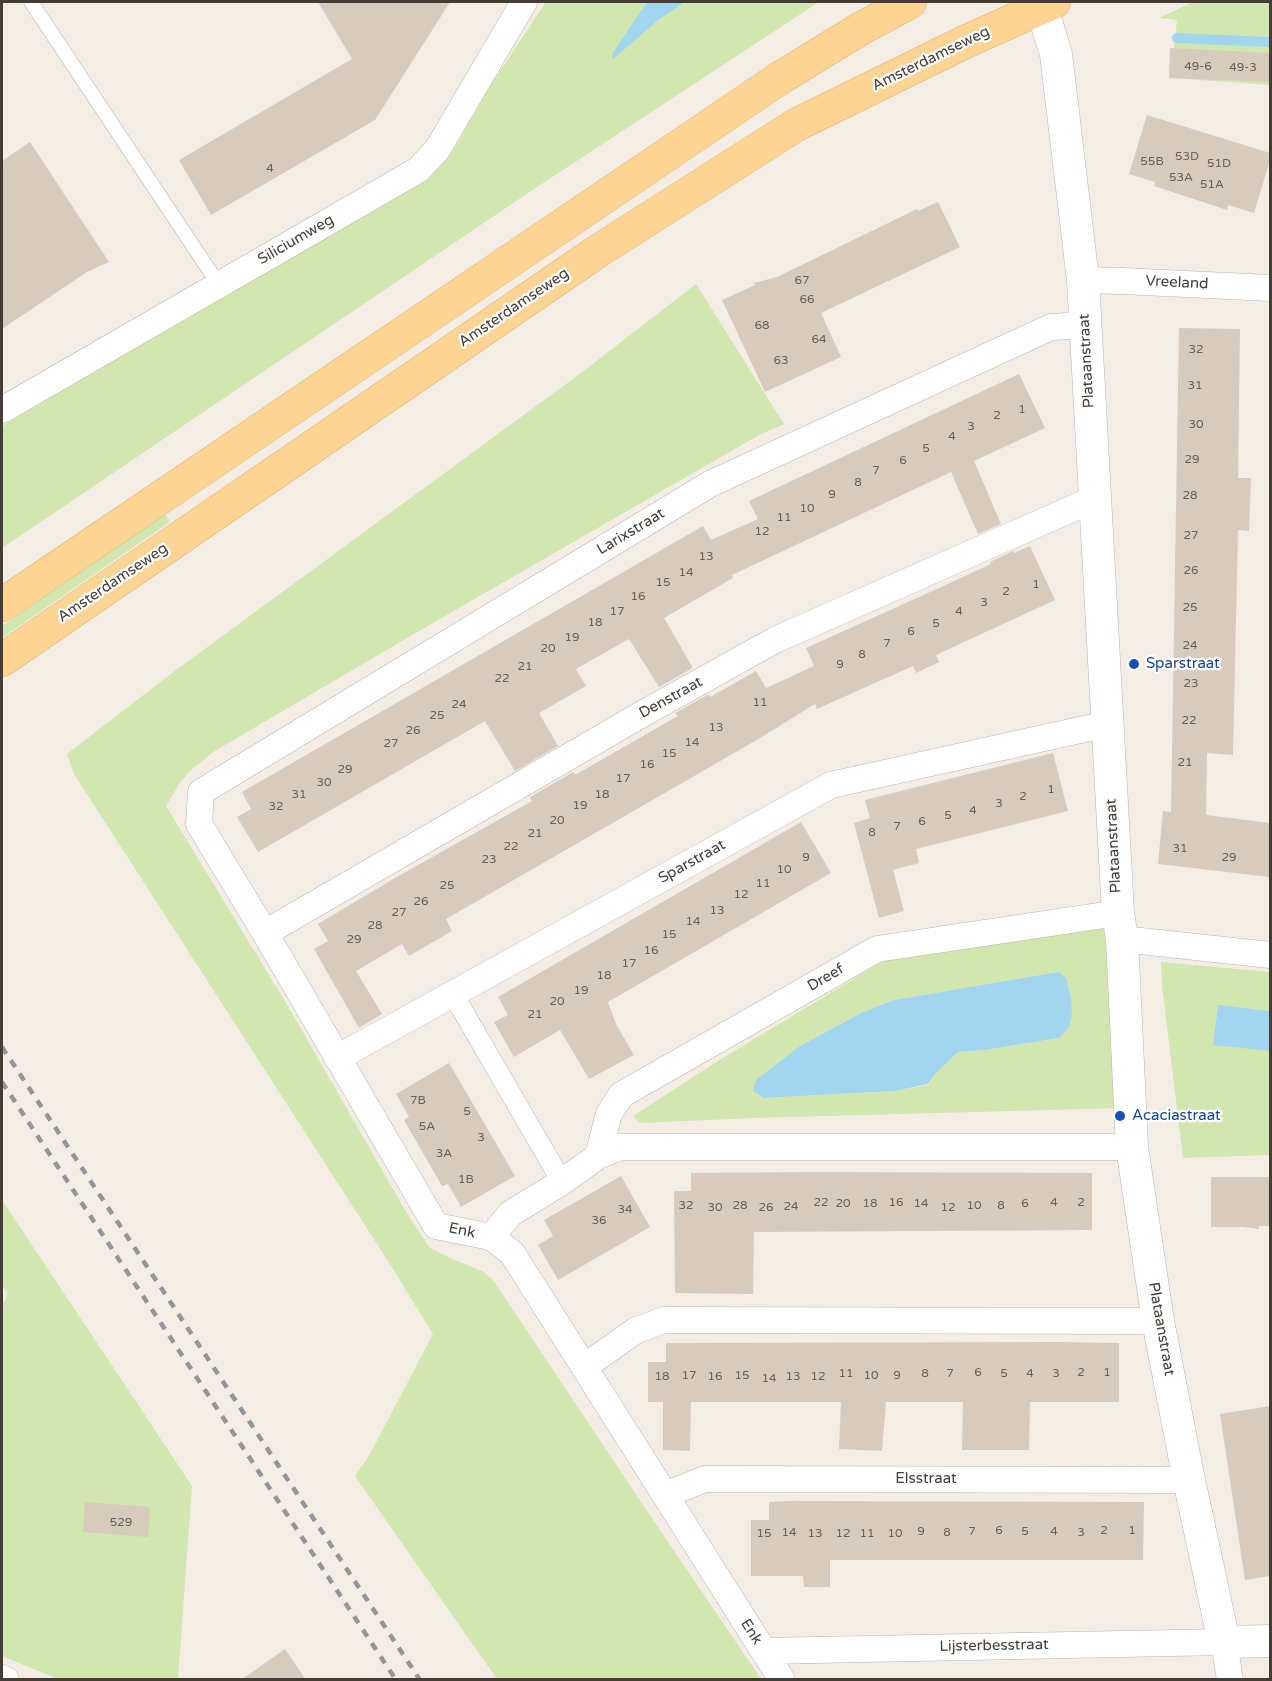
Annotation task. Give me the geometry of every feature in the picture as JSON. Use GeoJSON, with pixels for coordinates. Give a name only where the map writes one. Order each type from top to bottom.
{"type":"FeatureCollection","features":[{"type":"Feature","properties":{"kind":"main road"},"geometry":{"type":"LineString","coordinates":[[2,605],[777,80],[860,29],[910,2]]}},
{"type":"Feature","properties":{"kind":"main road","name":"Amsterdamseweg"},"geometry":{"type":"LineString","coordinates":[[2,660],[598,251],[796,125],[1045,3]]}},
{"type":"Feature","properties":{"kind":"street","name":"Siliciumweg"},"geometry":{"type":"LineString","coordinates":[[2,410],[418,170],[437,150],[524,2]]}},
{"type":"Feature","properties":{"kind":"street","name":"Plataanstraat"},"geometry":{"type":"LineString","coordinates":[[1045,3],[1056,54],[1083,280],[1132,1147],[1158,1321],[1230,1680]]}},
{"type":"Feature","properties":{"kind":"street","name":"Vreeland"},"geometry":{"type":"LineString","coordinates":[[1083,280],[1270,288]]}},
{"type":"Feature","properties":{"kind":"street","name":"Larixstraat"},"geometry":{"type":"LineString","coordinates":[[201,792],[710,484],[1051,327],[1085,325]]}},
{"type":"Feature","properties":{"kind":"street","name":"Denstraat"},"geometry":{"type":"LineString","coordinates":[[265,933],[644,713],[776,640],[1094,499]]}},
{"type":"Feature","properties":{"kind":"street","name":"Sparstraat"},"geometry":{"type":"LineString","coordinates":[[337,1058],[831,785],[1107,724]]}},
{"type":"Feature","properties":{"kind":"street","name":"Enk"},"geometry":{"type":"LineString","coordinates":[[201,792],[199,824],[436,1226],[491,1237],[512,1253],[782,1680]]}},
{"type":"Feature","properties":{"kind":"street","name":"Dreef"},"geometry":{"type":"LineString","coordinates":[[598,1156],[609,1114],[621,1095],[877,949],[1120,926],[1270,955]]}},
{"type":"Feature","properties":{"kind":"street"},"geometry":{"type":"LineString","coordinates":[[453,994],[562,1182]]}},
{"type":"Feature","properties":{"kind":"street"},"geometry":{"type":"LineString","coordinates":[[491,1237],[510,1214],[562,1182],[598,1156],[620,1147],[1132,1147]]}},
{"type":"Feature","properties":{"kind":"street"},"geometry":{"type":"LineString","coordinates":[[584,1367],[635,1331],[664,1320],[1158,1321]]}},
{"type":"Feature","properties":{"kind":"street","name":"Elsstraat"},"geometry":{"type":"LineString","coordinates":[[665,1495],[705,1479],[1189,1480]]}},
{"type":"Feature","properties":{"kind":"street"},"geometry":{"type":"LineString","coordinates":[[1224,1642],[1270,1641]]}},
{"type":"Feature","properties":{"kind":"street","name":"Lijsterbesstraat"},"geometry":{"type":"LineString","coordinates":[[764,1651],[1224,1642]]}},
{"type":"Feature","properties":{"kind":"street"},"geometry":{"type":"LineString","coordinates":[[2,1678],[6,1680]]}},
{"type":"Feature","properties":{"kind":"lane"},"geometry":{"type":"LineString","coordinates":[[31,2],[219,285]]}},
{"type":"Feature","properties":{"kind":"green space"},"geometry":{"type":"Polygon","coordinates":[[[546,2],[647,2],[642,10],[656,22],[685,2],[819,2],[534,189],[2,548],[2,426],[427,179],[453,151],[492,83],[546,2]]]}},
{"type":"Feature","properties":{"kind":"green space"},"geometry":{"type":"Polygon","coordinates":[[[1193,2],[1270,2],[1270,85],[1171,78],[1177,20],[1159,18],[1193,2]]]}},
{"type":"Feature","properties":{"kind":"green space"},"geometry":{"type":"Polygon","coordinates":[[[696,284],[784,424],[761,434],[213,752],[190,771],[166,806],[289,1008],[405,1210],[429,1247],[482,1271],[493,1280],[761,1679],[497,1679],[355,1476],[369,1456],[433,1334],[74,774],[67,754],[172,673],[581,373],[696,284]]]}},
{"type":"Feature","properties":{"kind":"green space"},"geometry":{"type":"Polygon","coordinates":[[[165,513],[170,522],[2,638],[2,626],[165,513]]]}},
{"type":"Feature","properties":{"kind":"green space"},"geometry":{"type":"Polygon","coordinates":[[[1104,928],[1121,1108],[640,1123],[633,1116],[721,1059],[900,951],[1104,928]],[[1058,973],[894,1000],[861,1013],[800,1046],[753,1091],[764,1098],[895,1091],[928,1085],[935,1074],[958,1052],[1059,1038],[1066,978],[1058,973]]]}},
{"type":"Feature","properties":{"kind":"green space"},"geometry":{"type":"Polygon","coordinates":[[[1161,962],[1270,972],[1270,1011],[1218,1006],[1213,1044],[1270,1051],[1270,1155],[1183,1158],[1161,962]]]}},
{"type":"Feature","properties":{"kind":"green space"},"geometry":{"type":"Polygon","coordinates":[[[2,1200],[192,1486],[178,1679],[58,1679],[2,1656],[2,1301],[5,1301],[7,1293],[2,1285],[2,1200]]]}},
{"type":"Feature","properties":{"kind":"water"},"geometry":{"type":"Polygon","coordinates":[[[647,2],[685,2],[656,22],[613,59],[612,54],[647,2]]]}},
{"type":"Feature","properties":{"kind":"water"},"geometry":{"type":"Polygon","coordinates":[[[1059,972],[1066,978],[1071,997],[1072,1016],[1068,1029],[1059,1038],[958,1052],[928,1084],[895,1091],[764,1098],[753,1091],[756,1080],[800,1046],[861,1013],[894,1000],[1059,972]]]}},
{"type":"Feature","properties":{"kind":"water"},"geometry":{"type":"Polygon","coordinates":[[[1218,1005],[1270,1011],[1270,1051],[1213,1045],[1218,1005]]]}},
{"type":"Feature","properties":{"kind":"building"},"geometry":{"type":"Polygon","coordinates":[[[318,2],[450,2],[375,120],[211,215],[179,160],[352,59],[318,2]]]}},
{"type":"Feature","properties":{"kind":"building"},"geometry":{"type":"Polygon","coordinates":[[[1170,48],[1270,53],[1270,82],[1169,78],[1170,48]]]}},
{"type":"Feature","properties":{"kind":"building"},"geometry":{"type":"Polygon","coordinates":[[[1147,115],[1270,153],[1270,160],[1254,213],[1228,205],[1227,210],[1154,186],[1155,182],[1129,174],[1147,115]]]}},
{"type":"Feature","properties":{"kind":"building"},"geometry":{"type":"Polygon","coordinates":[[[30,142],[109,262],[87,272],[2,329],[2,161],[30,142]]]}},
{"type":"Feature","properties":{"kind":"building"},"geometry":{"type":"Polygon","coordinates":[[[938,202],[960,247],[821,313],[841,357],[765,392],[722,300],[755,285],[754,283],[777,277],[917,209],[918,211],[938,202]]]}},
{"type":"Feature","properties":{"kind":"building"},"geometry":{"type":"Polygon","coordinates":[[[1179,328],[1240,329],[1238,478],[1251,478],[1249,531],[1238,530],[1233,755],[1207,753],[1206,815],[1270,823],[1270,877],[1158,864],[1163,811],[1171,812],[1179,328]]]}},
{"type":"Feature","properties":{"kind":"building"},"geometry":{"type":"Polygon","coordinates":[[[1019,374],[1045,428],[974,461],[1001,524],[978,534],[951,472],[732,575],[733,578],[664,618],[693,668],[659,687],[629,639],[576,669],[586,686],[539,713],[558,746],[515,771],[485,721],[258,852],[237,817],[251,809],[242,792],[703,526],[711,540],[758,519],[749,501],[1019,374]]]}},
{"type":"Feature","properties":{"kind":"building"},"geometry":{"type":"Polygon","coordinates":[[[1030,546],[1055,600],[936,655],[939,662],[916,673],[913,666],[817,709],[815,704],[446,919],[452,931],[409,956],[402,944],[356,971],[382,1014],[359,1028],[314,949],[328,941],[318,924],[532,801],[530,797],[573,772],[575,775],[678,716],[675,713],[709,694],[710,697],[756,671],[766,688],[814,666],[806,648],[991,564],[990,562],[1013,551],[1014,553],[1030,546]]]}},
{"type":"Feature","properties":{"kind":"building"},"geometry":{"type":"Polygon","coordinates":[[[1053,753],[1068,811],[916,849],[919,863],[893,870],[904,911],[879,918],[854,823],[870,818],[865,800],[1053,753]]]}},
{"type":"Feature","properties":{"kind":"building"},"geometry":{"type":"Polygon","coordinates":[[[801,822],[831,873],[608,1002],[616,1024],[634,1055],[589,1079],[560,1030],[514,1057],[494,1022],[508,1015],[498,997],[801,822]]]}},
{"type":"Feature","properties":{"kind":"building"},"geometry":{"type":"Polygon","coordinates":[[[449,1063],[515,1176],[461,1207],[448,1184],[442,1186],[404,1120],[409,1117],[396,1094],[449,1063]]]}},
{"type":"Feature","properties":{"kind":"building"},"geometry":{"type":"Polygon","coordinates":[[[691,1173],[1092,1173],[1092,1230],[754,1232],[753,1294],[675,1293],[674,1191],[691,1191],[691,1173]]]}},
{"type":"Feature","properties":{"kind":"building"},"geometry":{"type":"Polygon","coordinates":[[[621,1176],[650,1227],[558,1280],[538,1245],[553,1236],[544,1220],[621,1176]]]}},
{"type":"Feature","properties":{"kind":"building"},"geometry":{"type":"Polygon","coordinates":[[[1211,1177],[1270,1177],[1270,1226],[1259,1226],[1259,1229],[1211,1227],[1211,1177]]]}},
{"type":"Feature","properties":{"kind":"building"},"geometry":{"type":"Polygon","coordinates":[[[666,1343],[1119,1343],[1119,1402],[1030,1402],[1029,1450],[962,1450],[963,1402],[886,1402],[882,1451],[839,1449],[841,1402],[691,1402],[690,1451],[663,1450],[663,1402],[648,1402],[648,1362],[666,1362],[666,1343]]]}},
{"type":"Feature","properties":{"kind":"building"},"geometry":{"type":"Polygon","coordinates":[[[1270,1406],[1270,1576],[1245,1580],[1220,1414],[1270,1406]]]}},
{"type":"Feature","properties":{"kind":"building"},"geometry":{"type":"Polygon","coordinates":[[[85,1502],[150,1507],[148,1537],[83,1532],[85,1502]]]}},
{"type":"Feature","properties":{"kind":"building"},"geometry":{"type":"Polygon","coordinates":[[[769,1502],[1144,1502],[1143,1560],[830,1560],[830,1587],[804,1587],[803,1576],[751,1576],[751,1520],[769,1520],[769,1502]]]}},
{"type":"Feature","properties":{"kind":"building"},"geometry":{"type":"Polygon","coordinates":[[[285,1649],[306,1680],[241,1680],[285,1649]]]}},
{"type":"Feature","properties":{"kind":"waterway"},"geometry":{"type":"LineString","coordinates":[[1177,38],[1270,42]]}},
{"type":"Feature","properties":{"kind":"railway"},"geometry":{"type":"LineString","coordinates":[[2,1047],[420,1680]]}},
{"type":"Feature","properties":{"kind":"railway"},"geometry":{"type":"LineString","coordinates":[[2,1082],[396,1680]]}},
{"type":"Feature","properties":{"kind":"place","name":"Sparstraat"},"geometry":{"type":"Point","coordinates":[1134,664]}},
{"type":"Feature","properties":{"kind":"place","name":"Acaciastraat"},"geometry":{"type":"Point","coordinates":[1120,1116]}}]}
